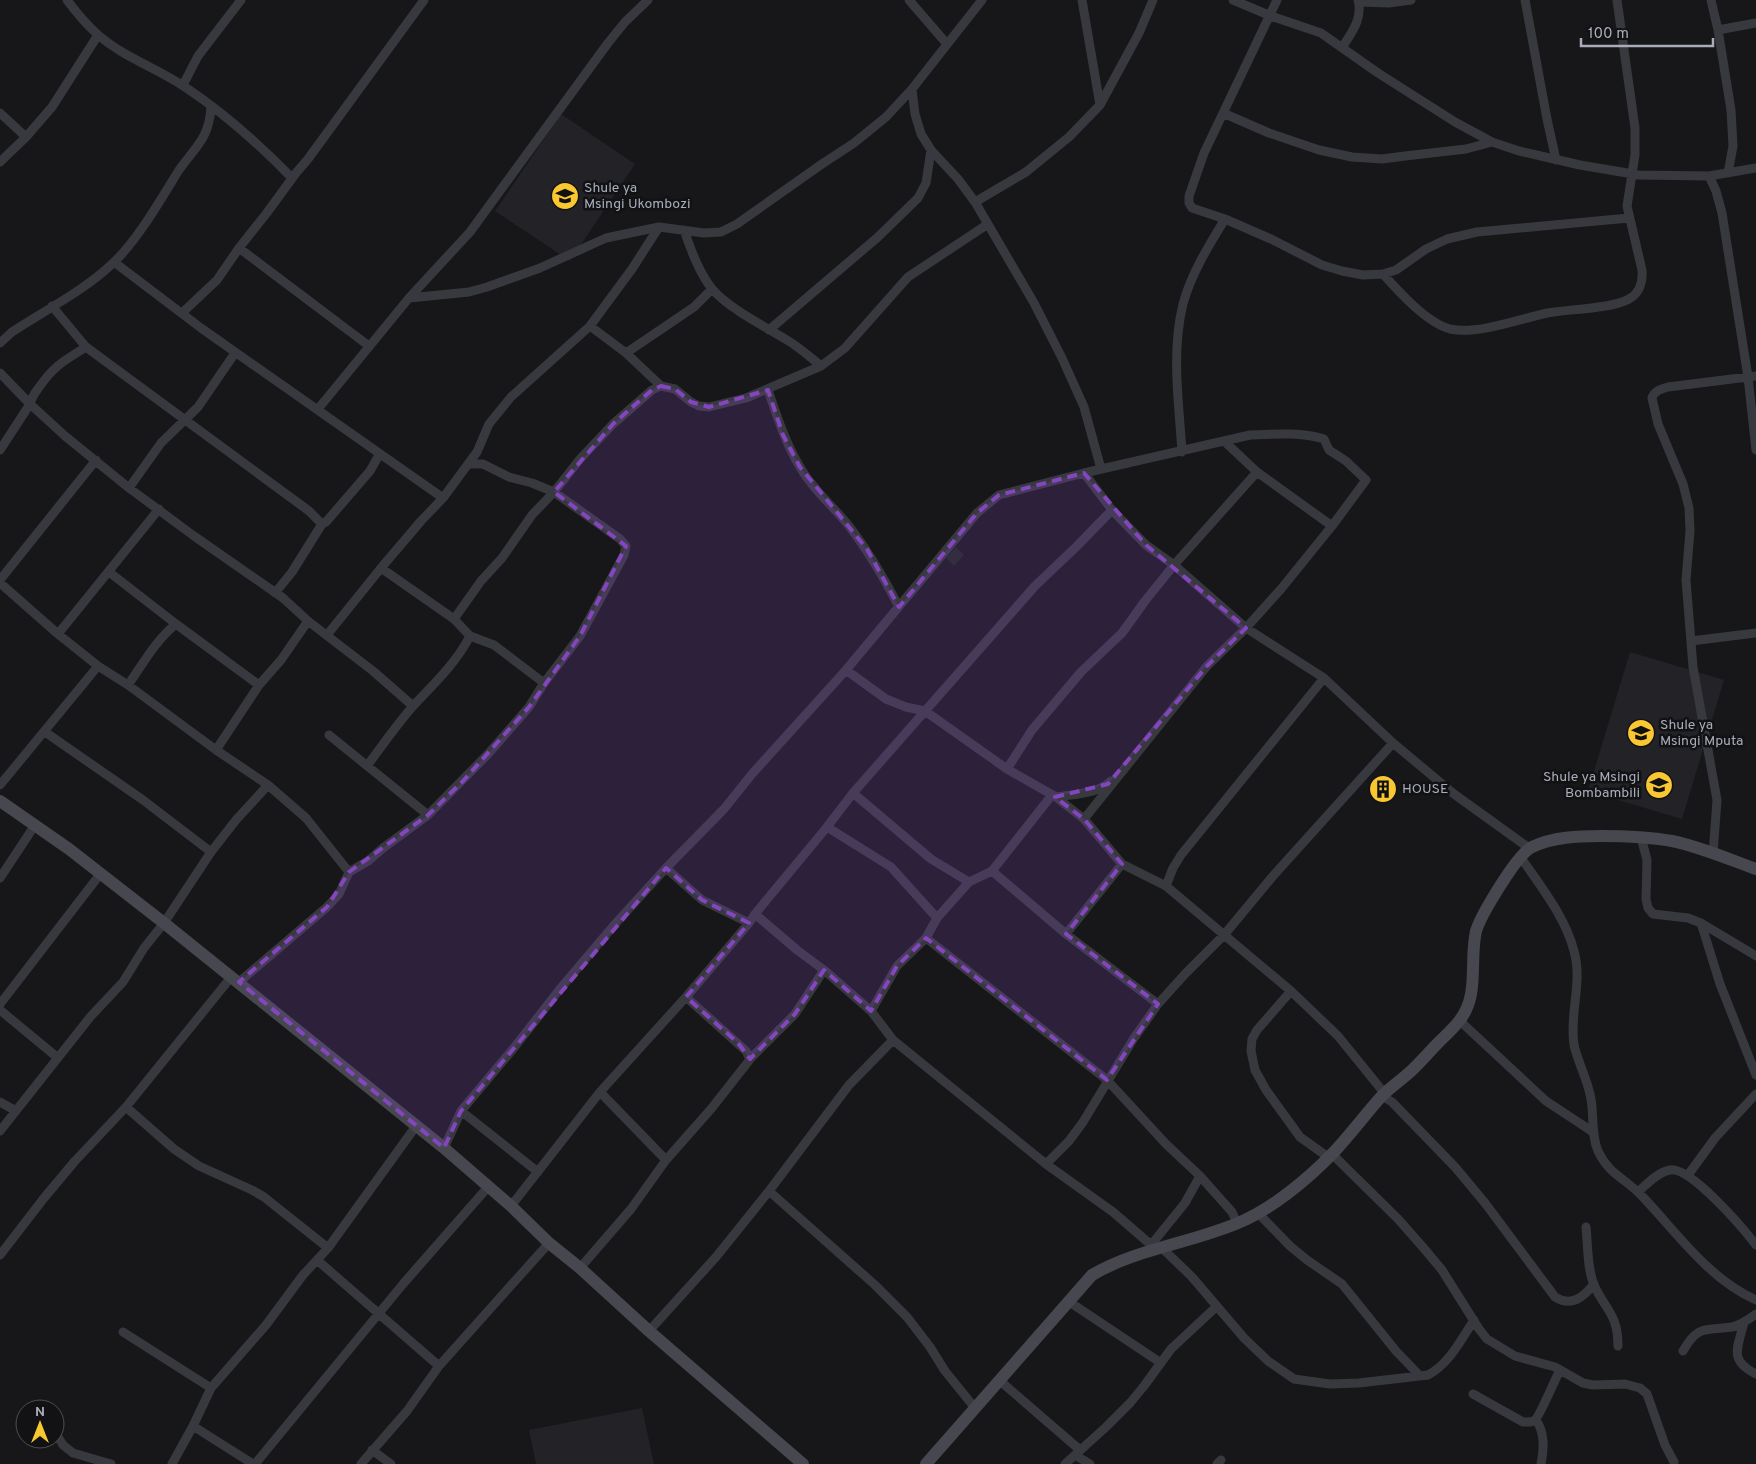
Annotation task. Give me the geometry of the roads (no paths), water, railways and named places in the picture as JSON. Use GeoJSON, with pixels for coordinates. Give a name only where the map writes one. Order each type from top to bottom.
{"type":"FeatureCollection","features":[{"type":"Feature","properties":{"kind":"street"},"geometry":{"type":"LineString","coordinates":[[183,85],[198,56],[241,0]]}},
{"type":"Feature","properties":{"kind":"street"},"geometry":{"type":"LineString","coordinates":[[182,313],[217,280],[424,0]]}},
{"type":"Feature","properties":{"kind":"street"},"geometry":{"type":"LineString","coordinates":[[318,409],[409,298],[470,232],[608,43],[625,22],[648,0]]}},
{"type":"Feature","properties":{"kind":"street"},"geometry":{"type":"LineString","coordinates":[[909,0],[947,44]]}},
{"type":"Feature","properties":{"kind":"street"},"geometry":{"type":"LineString","coordinates":[[409,298],[469,292],[487,287],[540,268],[606,238],[659,227],[704,233],[721,232],[737,224],[854,143],[886,117],[912,90],[982,0]]}},
{"type":"Feature","properties":{"kind":"street"},"geometry":{"type":"LineString","coordinates":[[1082,0],[1100,105]]}},
{"type":"Feature","properties":{"kind":"street"},"geometry":{"type":"LineString","coordinates":[[975,202],[1026,172],[1068,137],[1100,105],[1139,33],[1153,0]]}},
{"type":"Feature","properties":{"kind":"street"},"geometry":{"type":"LineString","coordinates":[[1233,0],[1271,16],[1321,32],[1424,104],[1492,142],[1519,151],[1632,174],[1709,176],[1756,168]]}},
{"type":"Feature","properties":{"kind":"street"},"geometry":{"type":"LineString","coordinates":[[1277,0],[1204,153],[1188,203],[1192,208],[1225,219],[1271,239],[1322,265],[1356,274],[1383,274],[1396,270],[1426,248],[1447,239],[1477,232],[1629,218]]}},
{"type":"Feature","properties":{"kind":"street"},"geometry":{"type":"LineString","coordinates":[[1343,46],[1357,23],[1360,12],[1358,1],[1389,3],[1411,0]]}},
{"type":"Feature","properties":{"kind":"street"},"geometry":{"type":"LineString","coordinates":[[1525,0],[1545,113],[1556,160]]}},
{"type":"Feature","properties":{"kind":"street"},"geometry":{"type":"LineString","coordinates":[[1383,274],[1418,309],[1450,328],[1468,330],[1548,313],[1618,304],[1631,299],[1640,288],[1643,280],[1627,206],[1635,155],[1635,128],[1617,0]]}},
{"type":"Feature","properties":{"kind":"street"},"geometry":{"type":"LineString","coordinates":[[1711,0],[1718,30],[1732,119],[1733,146],[1728,173]]}},
{"type":"Feature","properties":{"kind":"street"},"geometry":{"type":"LineString","coordinates":[[72,2],[98,35],[140,63],[183,85],[226,116],[256,142],[292,178]]}},
{"type":"Feature","properties":{"kind":"street"},"geometry":{"type":"LineString","coordinates":[[1718,30],[1756,24]]}},
{"type":"Feature","properties":{"kind":"street"},"geometry":{"type":"LineString","coordinates":[[0,162],[26,137],[52,107],[98,35]]}},
{"type":"Feature","properties":{"kind":"street"},"geometry":{"type":"LineString","coordinates":[[912,90],[921,134],[930,150],[958,179],[975,202],[1034,304],[1062,358],[1084,407],[1101,469]]}},
{"type":"Feature","properties":{"kind":"street"},"geometry":{"type":"LineString","coordinates":[[0,343],[12,332],[97,277],[114,262],[138,232],[185,162],[201,142],[210,122],[211,107]]}},
{"type":"Feature","properties":{"kind":"street"},"geometry":{"type":"LineString","coordinates":[[0,113],[26,137]]}},
{"type":"Feature","properties":{"kind":"street"},"geometry":{"type":"LineString","coordinates":[[1223,113],[1319,150],[1352,158],[1382,159],[1466,149],[1492,142]]}},
{"type":"Feature","properties":{"kind":"street"},"geometry":{"type":"LineString","coordinates":[[770,330],[878,237],[918,198],[926,183],[930,150]]}},
{"type":"Feature","properties":{"kind":"street"},"geometry":{"type":"LineString","coordinates":[[1709,176],[1716,191],[1722,213],[1752,376],[1756,450]]}},
{"type":"Feature","properties":{"kind":"street"},"geometry":{"type":"LineString","coordinates":[[1182,452],[1176,356],[1178,328],[1183,303],[1194,275],[1207,248],[1225,219]]}},
{"type":"Feature","properties":{"kind":"street"},"geometry":{"type":"LineString","coordinates":[[590,326],[626,353],[661,386],[675,389],[699,406],[709,407],[746,398],[821,366],[845,348],[908,277],[988,224]]}},
{"type":"Feature","properties":{"kind":"street"},"geometry":{"type":"LineString","coordinates":[[328,635],[381,568],[443,498],[477,452],[489,424],[511,397],[590,326],[632,269],[659,227]]}},
{"type":"Feature","properties":{"kind":"street"},"geometry":{"type":"LineString","coordinates":[[684,230],[692,253],[712,289],[720,297],[789,342],[821,366]]}},
{"type":"Feature","properties":{"kind":"street"},"geometry":{"type":"LineString","coordinates":[[239,248],[369,346]]}},
{"type":"Feature","properties":{"kind":"street"},"geometry":{"type":"LineString","coordinates":[[114,262],[235,353],[318,409],[443,498]]}},
{"type":"Feature","properties":{"kind":"street"},"geometry":{"type":"LineString","coordinates":[[626,353],[694,307],[712,289]]}},
{"type":"Feature","properties":{"kind":"street"},"geometry":{"type":"LineString","coordinates":[[52,306],[86,347],[309,511],[322,524]]}},
{"type":"Feature","properties":{"kind":"street"},"geometry":{"type":"LineString","coordinates":[[0,450],[30,404],[32,396],[48,374],[60,363],[86,347]]}},
{"type":"Feature","properties":{"kind":"street"},"geometry":{"type":"LineString","coordinates":[[129,488],[161,443],[198,407],[235,353]]}},
{"type":"Feature","properties":{"kind":"street"},"geometry":{"type":"LineString","coordinates":[[0,373],[30,404],[129,488],[275,593],[413,706]]}},
{"type":"Feature","properties":{"kind":"street"},"geometry":{"type":"LineString","coordinates":[[1713,854],[1717,800],[1693,668],[1686,580],[1690,531],[1689,508],[1683,484],[1658,424],[1652,398],[1658,390],[1668,387],[1752,376]]}},
{"type":"Feature","properties":{"kind":"street"},"geometry":{"type":"LineString","coordinates":[[454,619],[481,581],[502,558],[532,515],[554,492],[580,459],[613,424],[652,390],[661,386]]}},
{"type":"Feature","properties":{"kind":"street"},"geometry":{"type":"LineString","coordinates":[[768,390],[783,435],[800,467],[823,499],[847,524],[867,549],[882,573],[899,607]]}},
{"type":"Feature","properties":{"kind":"street"},"geometry":{"type":"LineString","coordinates":[[444,1148],[461,1111],[597,945],[666,868],[724,809],[752,774],[846,670],[977,514],[999,495],[1084,473],[1250,435],[1313,436],[1324,439],[1328,450],[1346,461],[1366,480],[1281,589],[1246,628],[1206,666],[1084,819]]}},
{"type":"Feature","properties":{"kind":"street"},"geometry":{"type":"LineString","coordinates":[[1224,441],[1257,472],[1332,526]]}},
{"type":"Feature","properties":{"kind":"street"},"geometry":{"type":"LineString","coordinates":[[275,593],[292,572],[322,524],[326,522],[370,472],[380,454]]}},
{"type":"Feature","properties":{"kind":"street"},"geometry":{"type":"LineString","coordinates":[[96,460],[0,582],[58,634],[98,666],[128,685],[216,750],[268,785],[306,818],[349,872]]}},
{"type":"Feature","properties":{"kind":"street"},"geometry":{"type":"LineString","coordinates":[[0,1255],[75,1161],[126,1107],[235,979],[328,907],[339,894],[349,872],[368,862],[383,848],[428,815],[488,754],[529,707],[544,683],[580,636],[626,551],[626,546],[620,539],[554,492],[532,483],[510,478],[483,464],[469,464]]}},
{"type":"Feature","properties":{"kind":"street"},"geometry":{"type":"LineString","coordinates":[[1007,769],[1038,723],[1081,672],[1122,633],[1174,565],[1257,472]]}},
{"type":"Feature","properties":{"kind":"street"},"geometry":{"type":"LineString","coordinates":[[1084,473],[1112,510],[1146,545],[1174,565],[1246,628],[1324,678],[1394,743],[1525,852],[1566,927],[1574,950],[1578,984],[1574,1043],[1591,1097],[1593,1132],[1598,1150],[1608,1169],[1638,1192],[1670,1230],[1716,1275],[1756,1300]]}},
{"type":"Feature","properties":{"kind":"street"},"geometry":{"type":"LineString","coordinates":[[58,634],[158,510]]}},
{"type":"Feature","properties":{"kind":"street"},"geometry":{"type":"LineString","coordinates":[[511,1206],[600,1092],[686,997],[853,793],[1035,586],[1112,510]]}},
{"type":"Feature","properties":{"kind":"street"},"geometry":{"type":"LineString","coordinates":[[381,568],[454,619],[470,636],[494,645],[544,683]]}},
{"type":"Feature","properties":{"kind":"street"},"geometry":{"type":"LineString","coordinates":[[109,572],[259,685]]}},
{"type":"Feature","properties":{"kind":"street"},"geometry":{"type":"LineString","coordinates":[[216,750],[259,685],[281,660],[308,621]]}},
{"type":"Feature","properties":{"kind":"street"},"geometry":{"type":"LineString","coordinates":[[128,685],[156,644],[176,624]]}},
{"type":"Feature","properties":{"kind":"street"},"geometry":{"type":"LineString","coordinates":[[1691,641],[1756,633]]}},
{"type":"Feature","properties":{"kind":"street"},"geometry":{"type":"LineString","coordinates":[[367,766],[413,706],[450,668],[462,652],[470,636]]}},
{"type":"Feature","properties":{"kind":"street"},"geometry":{"type":"LineString","coordinates":[[0,784],[98,666]]}},
{"type":"Feature","properties":{"kind":"street"},"geometry":{"type":"LineString","coordinates":[[846,670],[886,699],[906,707],[925,711],[1007,769],[1054,796],[1084,819],[1122,864],[1166,886],[1291,991],[1338,1036],[1383,1095],[1455,1167],[1485,1203],[1555,1297],[1563,1302],[1573,1301],[1589,1290],[1594,1284]]}},
{"type":"Feature","properties":{"kind":"street"},"geometry":{"type":"LineString","coordinates":[[1166,886],[1173,868],[1181,855],[1324,678]]}},
{"type":"Feature","properties":{"kind":"street"},"geometry":{"type":"LineString","coordinates":[[44,732],[143,800],[211,852]]}},
{"type":"Feature","properties":{"kind":"street"},"geometry":{"type":"LineString","coordinates":[[329,735],[428,815]]}},
{"type":"Feature","properties":{"kind":"street"},"geometry":{"type":"LineString","coordinates":[[1046,1164],[1069,1141],[1083,1122],[1107,1080],[1158,1004],[1224,935],[1273,876],[1394,743]]}},
{"type":"Feature","properties":{"kind":"street"},"geometry":{"type":"LineString","coordinates":[[871,1011],[897,966],[926,938],[937,918],[969,882],[992,872],[1054,796],[1089,792],[1108,784],[1121,772]]}},
{"type":"Feature","properties":{"kind":"street"},"geometry":{"type":"LineString","coordinates":[[0,1131],[91,1016],[123,982],[144,948],[164,922],[211,852],[236,820],[268,785]]}},
{"type":"Feature","properties":{"kind":"street"},"geometry":{"type":"LineString","coordinates":[[853,793],[931,859],[969,882]]}},
{"type":"Feature","properties":{"kind":"street"},"geometry":{"type":"LineString","coordinates":[[0,801],[101,873],[164,922],[444,1148],[511,1206],[548,1242],[803,1464]]}},
{"type":"Feature","properties":{"kind":"street"},"geometry":{"type":"LineString","coordinates":[[0,878],[35,825]]}},
{"type":"Feature","properties":{"kind":"street"},"geometry":{"type":"LineString","coordinates":[[827,827],[891,867],[937,918]]}},
{"type":"Feature","properties":{"kind":"street"},"geometry":{"type":"LineString","coordinates":[[926,1464],[1092,1275],[1104,1268],[1157,1248],[1237,1224],[1258,1213],[1302,1181],[1330,1156],[1383,1095],[1412,1070],[1465,1014],[1472,991],[1476,930],[1503,881],[1525,852],[1546,842],[1580,836],[1641,837],[1672,842],[1756,869]]}},
{"type":"Feature","properties":{"kind":"street"},"geometry":{"type":"LineString","coordinates":[[1641,837],[1647,860],[1646,899],[1648,908],[1653,914],[1688,918],[1701,923],[1756,956]]}},
{"type":"Feature","properties":{"kind":"street"},"geometry":{"type":"LineString","coordinates":[[1066,934],[1122,864]]}},
{"type":"Feature","properties":{"kind":"street"},"geometry":{"type":"LineString","coordinates":[[666,868],[702,900],[748,923]]}},
{"type":"Feature","properties":{"kind":"street"},"geometry":{"type":"LineString","coordinates":[[992,872],[1066,934],[1158,1004]]}},
{"type":"Feature","properties":{"kind":"street"},"geometry":{"type":"LineString","coordinates":[[0,1004],[101,873]]}},
{"type":"Feature","properties":{"kind":"street"},"geometry":{"type":"LineString","coordinates":[[754,914],[824,970],[871,1011],[893,1040],[1046,1164],[1113,1212],[1192,1278],[1216,1307],[1268,1361],[1294,1379],[1330,1384],[1359,1383],[1428,1375],[1444,1364],[1474,1320]]}},
{"type":"Feature","properties":{"kind":"street"},"geometry":{"type":"LineString","coordinates":[[1701,923],[1720,984],[1756,1075]]}},
{"type":"Feature","properties":{"kind":"street"},"geometry":{"type":"LineString","coordinates":[[926,938],[1107,1080],[1166,1144],[1200,1176],[1232,1212],[1237,1224]]}},
{"type":"Feature","properties":{"kind":"street"},"geometry":{"type":"LineString","coordinates":[[580,1268],[631,1210],[666,1160],[711,1109],[750,1059],[795,1014],[824,970]]}},
{"type":"Feature","properties":{"kind":"street"},"geometry":{"type":"LineString","coordinates":[[1291,991],[1257,1030],[1252,1040],[1251,1051],[1255,1070],[1271,1097],[1300,1137],[1330,1156],[1388,1208],[1442,1270],[1487,1339],[1515,1356],[1555,1367],[1583,1383],[1593,1385],[1625,1384],[1640,1388],[1647,1394],[1665,1445],[1674,1462]]}},
{"type":"Feature","properties":{"kind":"street"},"geometry":{"type":"LineString","coordinates":[[686,997],[738,1043],[746,1051],[750,1059]]}},
{"type":"Feature","properties":{"kind":"street"},"geometry":{"type":"LineString","coordinates":[[0,1010],[58,1058]]}},
{"type":"Feature","properties":{"kind":"street"},"geometry":{"type":"LineString","coordinates":[[1460,1021],[1546,1101],[1593,1132]]}},
{"type":"Feature","properties":{"kind":"street"},"geometry":{"type":"LineString","coordinates":[[650,1331],[716,1257],[769,1191],[849,1085],[893,1040]]}},
{"type":"Feature","properties":{"kind":"street"},"geometry":{"type":"LineString","coordinates":[[600,1092],[666,1160]]}},
{"type":"Feature","properties":{"kind":"street"},"geometry":{"type":"LineString","coordinates":[[1688,1175],[1716,1138],[1756,1094]]}},
{"type":"Feature","properties":{"kind":"street"},"geometry":{"type":"LineString","coordinates":[[0,1102],[16,1111]]}},
{"type":"Feature","properties":{"kind":"street"},"geometry":{"type":"LineString","coordinates":[[126,1107],[174,1149],[199,1166],[264,1197],[328,1248]]}},
{"type":"Feature","properties":{"kind":"street"},"geometry":{"type":"LineString","coordinates":[[461,1111],[538,1172]]}},
{"type":"Feature","properties":{"kind":"street"},"geometry":{"type":"LineString","coordinates":[[172,1464],[211,1388],[266,1325],[303,1275],[328,1248],[416,1126]]}},
{"type":"Feature","properties":{"kind":"street"},"geometry":{"type":"LineString","coordinates":[[1638,1192],[1662,1172],[1677,1170],[1688,1175],[1728,1210],[1756,1244]]}},
{"type":"Feature","properties":{"kind":"street"},"geometry":{"type":"LineString","coordinates":[[1157,1248],[1200,1176]]}},
{"type":"Feature","properties":{"kind":"street"},"geometry":{"type":"LineString","coordinates":[[193,1426],[254,1464],[379,1313],[488,1187]]}},
{"type":"Feature","properties":{"kind":"street"},"geometry":{"type":"LineString","coordinates":[[769,1191],[902,1311],[930,1347],[945,1372],[975,1408]]}},
{"type":"Feature","properties":{"kind":"street"},"geometry":{"type":"LineString","coordinates":[[1258,1213],[1307,1260],[1346,1288],[1391,1344],[1420,1376]]}},
{"type":"Feature","properties":{"kind":"street"},"geometry":{"type":"LineString","coordinates":[[1586,1227],[1589,1263],[1594,1284],[1616,1322],[1618,1346]]}},
{"type":"Feature","properties":{"kind":"street"},"geometry":{"type":"LineString","coordinates":[[361,1464],[407,1411],[439,1366],[548,1242]]}},
{"type":"Feature","properties":{"kind":"street"},"geometry":{"type":"LineString","coordinates":[[317,1260],[439,1366]]}},
{"type":"Feature","properties":{"kind":"street"},"geometry":{"type":"LineString","coordinates":[[1068,1301],[1161,1363]]}},
{"type":"Feature","properties":{"kind":"street"},"geometry":{"type":"LineString","coordinates":[[1066,1464],[1130,1403],[1177,1343],[1216,1307]]}},
{"type":"Feature","properties":{"kind":"street"},"geometry":{"type":"LineString","coordinates":[[1683,1351],[1688,1342],[1698,1332],[1715,1328],[1734,1327],[1756,1314]]}},
{"type":"Feature","properties":{"kind":"street"},"geometry":{"type":"LineString","coordinates":[[1744,1322],[1738,1358],[1740,1364],[1756,1374]]}},
{"type":"Feature","properties":{"kind":"street"},"geometry":{"type":"LineString","coordinates":[[123,1332],[211,1388]]}},
{"type":"Feature","properties":{"kind":"street"},"geometry":{"type":"LineString","coordinates":[[1473,1394],[1524,1422],[1532,1422],[1536,1420],[1560,1370]]}},
{"type":"Feature","properties":{"kind":"street"},"geometry":{"type":"LineString","coordinates":[[999,1380],[1090,1464]]}},
{"type":"Feature","properties":{"kind":"street"},"geometry":{"type":"LineString","coordinates":[[1536,1420],[1541,1426],[1543,1434],[1541,1464]]}},
{"type":"Feature","properties":{"kind":"street"},"geometry":{"type":"LineString","coordinates":[[65,1447],[73,1453],[111,1464]]}},
{"type":"Feature","properties":{"kind":"street"},"geometry":{"type":"LineString","coordinates":[[372,1450],[391,1464]]}},
{"type":"Feature","properties":{"kind":"place","name":"Shule ya Msingi Ukombozi"},"geometry":{"type":"Point","coordinates":[565,196]}},
{"type":"Feature","properties":{"kind":"place","name":"Shule ya Msingi Mputa"},"geometry":{"type":"Point","coordinates":[1641,733]}},
{"type":"Feature","properties":{"kind":"place","name":"Shule ya Msingi Bombambili"},"geometry":{"type":"Point","coordinates":[1659,785]}},
{"type":"Feature","properties":{"kind":"place","name":"HOUSE"},"geometry":{"type":"Point","coordinates":[1383,789]}}]}
